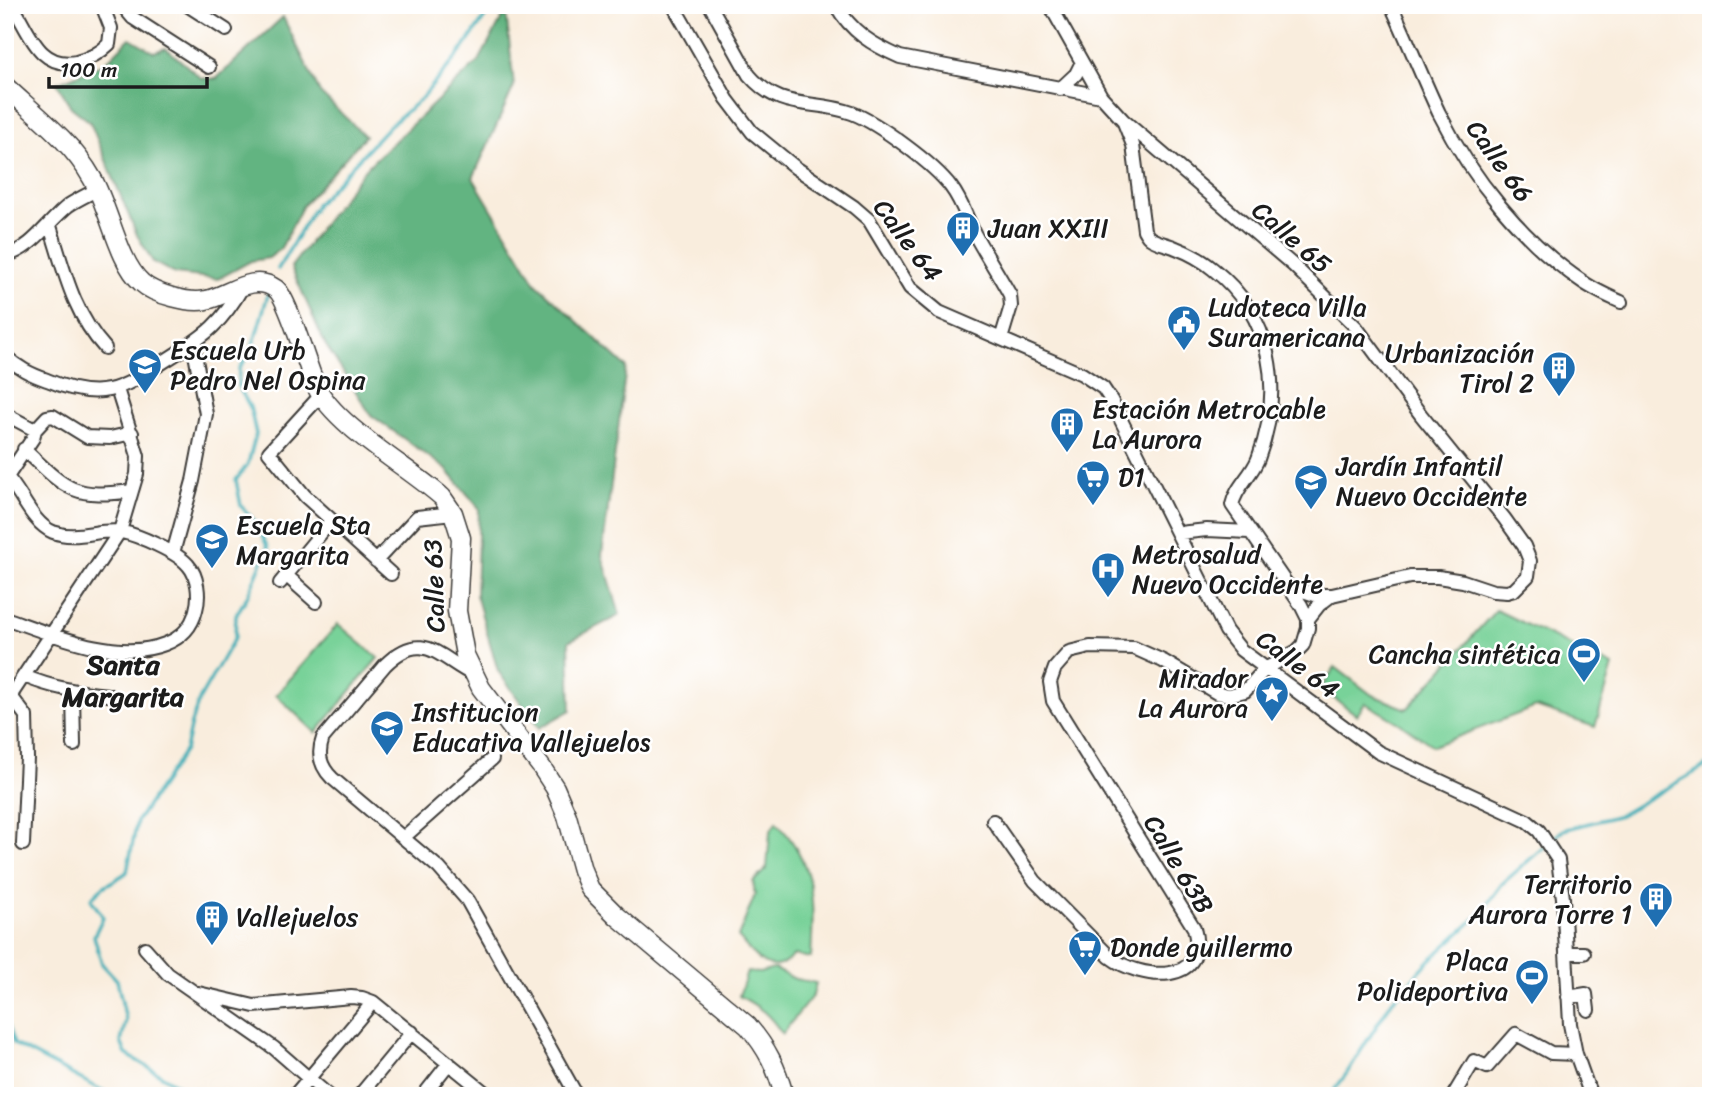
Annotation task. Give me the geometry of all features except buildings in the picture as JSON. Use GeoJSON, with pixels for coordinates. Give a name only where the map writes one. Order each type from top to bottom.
{"type":"FeatureCollection","features":[{"type":"Feature","properties":{"kind":"main road","name":"Calle 63"},"geometry":{"type":"LineString","coordinates":[[5,86],[70,147],[98,189],[130,267],[146,286],[169,296],[204,301],[258,283],[278,290],[289,311],[321,395],[348,423],[434,490],[453,513],[461,538],[457,595],[459,632],[474,675],[555,788],[590,888],[617,916],[748,1026],[764,1044],[772,1059],[784,1096]]}},
{"type":"Feature","properties":{"kind":"street"},"geometry":{"type":"LineString","coordinates":[[12,5],[37,48],[44,56],[59,63],[95,56],[109,44],[111,28],[102,5]]}},
{"type":"Feature","properties":{"kind":"street"},"geometry":{"type":"LineString","coordinates":[[122,5],[133,18],[209,67]]}},
{"type":"Feature","properties":{"kind":"street"},"geometry":{"type":"LineString","coordinates":[[187,5],[226,30]]}},
{"type":"Feature","properties":{"kind":"street","name":"Calle 64"},"geometry":{"type":"LineString","coordinates":[[673,5],[727,99],[752,132],[796,168],[854,206],[869,220],[910,288],[939,312],[1082,374],[1103,388],[1179,533],[1226,631],[1241,650],[1378,752],[1527,821],[1539,831],[1558,860],[1563,898],[1568,997],[1576,1054],[1591,1096]]}},
{"type":"Feature","properties":{"kind":"street"},"geometry":{"type":"LineString","coordinates":[[710,5],[749,75],[758,85],[784,101],[830,107],[853,114],[867,121],[940,174],[960,201],[975,234],[1010,295],[1012,306],[1001,339]]}},
{"type":"Feature","properties":{"kind":"street"},"geometry":{"type":"LineString","coordinates":[[836,5],[855,32],[878,48],[900,57],[1101,96]]}},
{"type":"Feature","properties":{"kind":"street","name":"Calle 65"},"geometry":{"type":"LineString","coordinates":[[1050,5],[1101,96],[1123,120],[1293,266],[1347,318],[1524,546],[1530,561],[1528,576],[1514,590],[1507,592],[1493,591],[1463,581],[1410,577],[1332,595]]}},
{"type":"Feature","properties":{"kind":"street","name":"Calle 66"},"geometry":{"type":"LineString","coordinates":[[1391,5],[1440,113],[1475,172],[1520,227],[1558,263],[1584,283],[1621,302]]}},
{"type":"Feature","properties":{"kind":"street"},"geometry":{"type":"LineString","coordinates":[[1060,89],[1076,74],[1082,62]]}},
{"type":"Feature","properties":{"kind":"street"},"geometry":{"type":"LineString","coordinates":[[1123,120],[1133,145],[1144,230],[1150,238],[1175,247],[1203,262],[1227,281],[1246,305],[1263,338],[1269,359],[1273,386],[1266,436],[1256,463],[1235,492],[1232,505],[1291,587],[1308,619],[1308,628],[1303,645],[1297,651],[1265,669]]}},
{"type":"Feature","properties":{"kind":"street"},"geometry":{"type":"LineString","coordinates":[[5,256],[27,246],[69,206],[98,189]]}},
{"type":"Feature","properties":{"kind":"street"},"geometry":{"type":"LineString","coordinates":[[50,226],[79,313],[90,332],[105,348]]}},
{"type":"Feature","properties":{"kind":"street"},"geometry":{"type":"LineString","coordinates":[[5,356],[19,369],[76,391],[97,393],[117,389],[133,382],[193,343],[226,314],[243,286]]}},
{"type":"Feature","properties":{"kind":"street"},"geometry":{"type":"LineString","coordinates":[[173,553],[193,481],[206,414],[193,343]]}},
{"type":"Feature","properties":{"kind":"street"},"geometry":{"type":"LineString","coordinates":[[23,844],[26,716],[7,698],[120,531],[137,474],[138,456],[117,389]]}},
{"type":"Feature","properties":{"kind":"street"},"geometry":{"type":"LineString","coordinates":[[321,395],[269,452],[305,496],[391,574]]}},
{"type":"Feature","properties":{"kind":"street"},"geometry":{"type":"LineString","coordinates":[[5,414],[34,430]]}},
{"type":"Feature","properties":{"kind":"street"},"geometry":{"type":"LineString","coordinates":[[5,618],[91,646],[142,650],[177,639],[191,625],[197,611],[199,595],[195,579],[188,565],[173,553],[120,531],[78,536],[53,532],[36,517],[6,477],[33,438],[34,430],[47,416],[53,416],[87,437],[110,438],[132,433]]}},
{"type":"Feature","properties":{"kind":"street"},"geometry":{"type":"LineString","coordinates":[[24,449],[66,487],[84,494],[132,491]]}},
{"type":"Feature","properties":{"kind":"street"},"geometry":{"type":"LineString","coordinates":[[376,561],[416,517],[453,513]]}},
{"type":"Feature","properties":{"kind":"street"},"geometry":{"type":"LineString","coordinates":[[316,602],[283,579],[331,521]]}},
{"type":"Feature","properties":{"kind":"street"},"geometry":{"type":"LineString","coordinates":[[1179,533],[1207,530],[1250,532]]}},
{"type":"Feature","properties":{"kind":"street"},"geometry":{"type":"LineString","coordinates":[[1291,587],[1315,594],[1332,595]]}},
{"type":"Feature","properties":{"kind":"street"},"geometry":{"type":"LineString","coordinates":[[1308,619],[1319,605],[1332,595]]}},
{"type":"Feature","properties":{"kind":"street","name":"Calle 63B"},"geometry":{"type":"LineString","coordinates":[[993,821],[1035,881],[1118,963],[1149,973],[1170,975],[1187,966],[1193,959],[1196,939],[1194,928],[1053,701],[1050,682],[1055,668],[1069,652],[1090,647],[1134,648],[1163,661],[1217,693],[1229,695],[1245,691],[1265,669]]}},
{"type":"Feature","properties":{"kind":"street"},"geometry":{"type":"LineString","coordinates":[[474,675],[432,649],[405,651],[385,665],[327,733],[321,744],[319,757],[326,772],[439,868],[467,900],[577,1096]]}},
{"type":"Feature","properties":{"kind":"street"},"geometry":{"type":"LineString","coordinates":[[24,676],[50,687],[108,695]]}},
{"type":"Feature","properties":{"kind":"street"},"geometry":{"type":"LineString","coordinates":[[73,692],[74,745]]}},
{"type":"Feature","properties":{"kind":"street"},"geometry":{"type":"LineString","coordinates":[[403,838],[492,759]]}},
{"type":"Feature","properties":{"kind":"street"},"geometry":{"type":"LineString","coordinates":[[145,948],[168,974],[274,1048],[330,1096]]}},
{"type":"Feature","properties":{"kind":"street"},"geometry":{"type":"LineString","coordinates":[[1566,953],[1584,953]]}},
{"type":"Feature","properties":{"kind":"street"},"geometry":{"type":"LineString","coordinates":[[194,992],[254,1006],[362,998],[373,1002],[412,1032],[488,1095]]}},
{"type":"Feature","properties":{"kind":"street"},"geometry":{"type":"LineString","coordinates":[[1568,997],[1586,994],[1588,1010]]}},
{"type":"Feature","properties":{"kind":"street"},"geometry":{"type":"LineString","coordinates":[[294,1096],[373,1002]]}},
{"type":"Feature","properties":{"kind":"street"},"geometry":{"type":"LineString","coordinates":[[359,1096],[412,1032]]}},
{"type":"Feature","properties":{"kind":"street"},"geometry":{"type":"LineString","coordinates":[[1453,1096],[1474,1061],[1487,1067],[1516,1034],[1551,1053],[1576,1054]]}},
{"type":"Feature","properties":{"kind":"street"},"geometry":{"type":"LineString","coordinates":[[423,1096],[449,1063]]}},
{"type":"Feature","properties":{"kind":"green space"},"geometry":{"type":"Polygon","coordinates":[[[506,11],[514,86],[473,178],[536,283],[626,367],[602,555],[620,615],[569,641],[571,710],[539,728],[498,671],[476,595],[479,508],[446,469],[371,415],[325,344],[291,267],[364,170],[479,61],[506,11]]]}},
{"type":"Feature","properties":{"kind":"green space"},"geometry":{"type":"Polygon","coordinates":[[[283,17],[320,93],[365,136],[303,205],[281,248],[269,258],[251,261],[218,279],[175,274],[153,262],[137,235],[90,122],[71,107],[57,83],[105,63],[130,38],[154,52],[166,48],[201,78],[216,79],[283,17]]]}},
{"type":"Feature","properties":{"kind":"green space"},"geometry":{"type":"Polygon","coordinates":[[[1496,610],[1613,666],[1595,727],[1536,707],[1433,746],[1365,703],[1357,715],[1321,689],[1335,667],[1372,695],[1407,709],[1496,610]]]}},
{"type":"Feature","properties":{"kind":"green space"},"geometry":{"type":"Polygon","coordinates":[[[338,624],[378,658],[316,733],[276,695],[338,624]]]}},
{"type":"Feature","properties":{"kind":"green space"},"geometry":{"type":"Polygon","coordinates":[[[776,822],[799,853],[806,869],[812,902],[812,938],[811,958],[795,955],[786,962],[771,966],[759,960],[738,937],[755,895],[753,882],[767,868],[770,832],[776,822]]]}},
{"type":"Feature","properties":{"kind":"green space"},"geometry":{"type":"Polygon","coordinates":[[[774,969],[795,979],[816,983],[813,995],[782,1034],[764,1012],[739,996],[747,972],[759,973],[774,969]]]}},
{"type":"Feature","properties":{"kind":"waterway"},"geometry":{"type":"LineString","coordinates":[[278,269],[316,205],[389,126],[421,99],[463,49],[493,5]]}},
{"type":"Feature","properties":{"kind":"waterway"},"geometry":{"type":"LineString","coordinates":[[199,1096],[198,1092],[179,1086],[126,1054],[121,1042],[126,1020],[117,980],[102,964],[94,936],[103,917],[91,899],[127,872],[137,821],[185,750],[200,698],[235,637],[236,615],[247,597],[268,548],[256,523],[241,506],[236,480],[248,464],[256,434],[250,407],[238,386],[239,369],[252,349],[269,291]]}},
{"type":"Feature","properties":{"kind":"waterway"},"geometry":{"type":"LineString","coordinates":[[1551,841],[1563,830],[1620,815],[1711,763]]}},
{"type":"Feature","properties":{"kind":"waterway"},"geometry":{"type":"LineString","coordinates":[[1330,1096],[1392,1001],[1428,962],[1479,915],[1502,884],[1545,846]]}},
{"type":"Feature","properties":{"kind":"waterway"},"geometry":{"type":"LineString","coordinates":[[5,1019],[14,1044],[113,1096]]}},
{"type":"Feature","properties":{"kind":"place","name":"Juan XXIII"},"geometry":{"type":"Point","coordinates":[963,258]}},
{"type":"Feature","properties":{"kind":"place","name":"Ludoteca Villa Suramericana"},"geometry":{"type":"Point","coordinates":[1184,352]}},
{"type":"Feature","properties":{"kind":"place","name":"Escuela Urb Pedro Nel Ospina"},"geometry":{"type":"Point","coordinates":[145,395]}},
{"type":"Feature","properties":{"kind":"place","name":"Urbanización Tirol 2"},"geometry":{"type":"Point","coordinates":[1559,398]}},
{"type":"Feature","properties":{"kind":"place","name":"Estación Metrocable La Aurora"},"geometry":{"type":"Point","coordinates":[1067,454]}},
{"type":"Feature","properties":{"kind":"place","name":"D1"},"geometry":{"type":"Point","coordinates":[1093,507]}},
{"type":"Feature","properties":{"kind":"place","name":"Jardín Infantil Nuevo Occidente"},"geometry":{"type":"Point","coordinates":[1311,511]}},
{"type":"Feature","properties":{"kind":"place","name":"Escuela Sta Margarita"},"geometry":{"type":"Point","coordinates":[212,570]}},
{"type":"Feature","properties":{"kind":"place","name":"Metrosalud Nuevo Occidente"},"geometry":{"type":"Point","coordinates":[1108,599]}},
{"type":"Feature","properties":{"kind":"place","name":"Cancha sintética"},"geometry":{"type":"Point","coordinates":[1584,684]}},
{"type":"Feature","properties":{"kind":"place","name":"Mirador La Aurora"},"geometry":{"type":"Point","coordinates":[1272,723]}},
{"type":"Feature","properties":{"kind":"place","name":"Institucion Educativa Vallejuelos"},"geometry":{"type":"Point","coordinates":[387,757]}},
{"type":"Feature","properties":{"kind":"place","name":"Territorio Aurora Torre 1"},"geometry":{"type":"Point","coordinates":[1656,929]}},
{"type":"Feature","properties":{"kind":"place","name":"Vallejuelos"},"geometry":{"type":"Point","coordinates":[212,947]}},
{"type":"Feature","properties":{"kind":"place","name":"Donde guillermo"},"geometry":{"type":"Point","coordinates":[1085,977]}},
{"type":"Feature","properties":{"kind":"place","name":"Placa Polideportiva"},"geometry":{"type":"Point","coordinates":[1532,1006]}},
{"type":"Feature","properties":{"kind":"district","name":"Santa Margarita"},"geometry":{"type":"Point","coordinates":[123,680]}}]}
